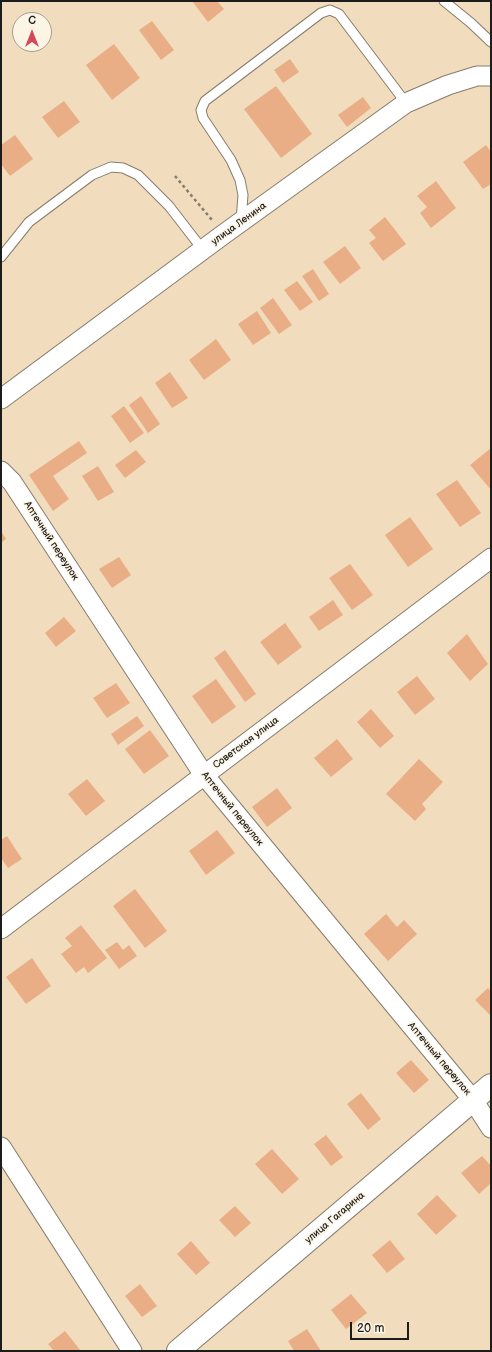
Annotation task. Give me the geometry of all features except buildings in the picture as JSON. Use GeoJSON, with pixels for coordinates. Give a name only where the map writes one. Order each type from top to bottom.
{"type":"FeatureCollection","features":[{"type":"Feature","properties":{"kind":"street","name":"улица Ленина"},"geometry":{"type":"LineString","coordinates":[[1,399],[224,234],[406,104],[448,85],[477,76],[491,76]]}},
{"type":"Feature","properties":{"kind":"street","name":"Аптечный переулок"},"geometry":{"type":"LineString","coordinates":[[1,471],[12,482],[204,776],[473,1100],[491,1128]]}},
{"type":"Feature","properties":{"kind":"street","name":"Советская улица"},"geometry":{"type":"LineString","coordinates":[[1,929],[491,558]]}},
{"type":"Feature","properties":{"kind":"street","name":"улица Гагарина"},"geometry":{"type":"LineString","coordinates":[[178,1351],[491,1085]]}},
{"type":"Feature","properties":{"kind":"street"},"geometry":{"type":"LineString","coordinates":[[1,1147],[132,1351]]}},
{"type":"Feature","properties":{"kind":"lane"},"geometry":{"type":"LineString","coordinates":[[444,1],[491,42]]}},
{"type":"Feature","properties":{"kind":"lane"},"geometry":{"type":"LineString","coordinates":[[241,222],[243,195],[240,180],[231,160],[203,118],[201,110],[206,101],[321,13],[330,10],[339,14],[406,104]]}},
{"type":"Feature","properties":{"kind":"lane"},"geometry":{"type":"LineString","coordinates":[[1,257],[29,222],[92,175],[111,167],[123,168],[138,175],[169,206],[203,250]]}},
{"type":"Feature","properties":{"kind":"path"},"geometry":{"type":"LineString","coordinates":[[175,176],[224,234]]}}]}
